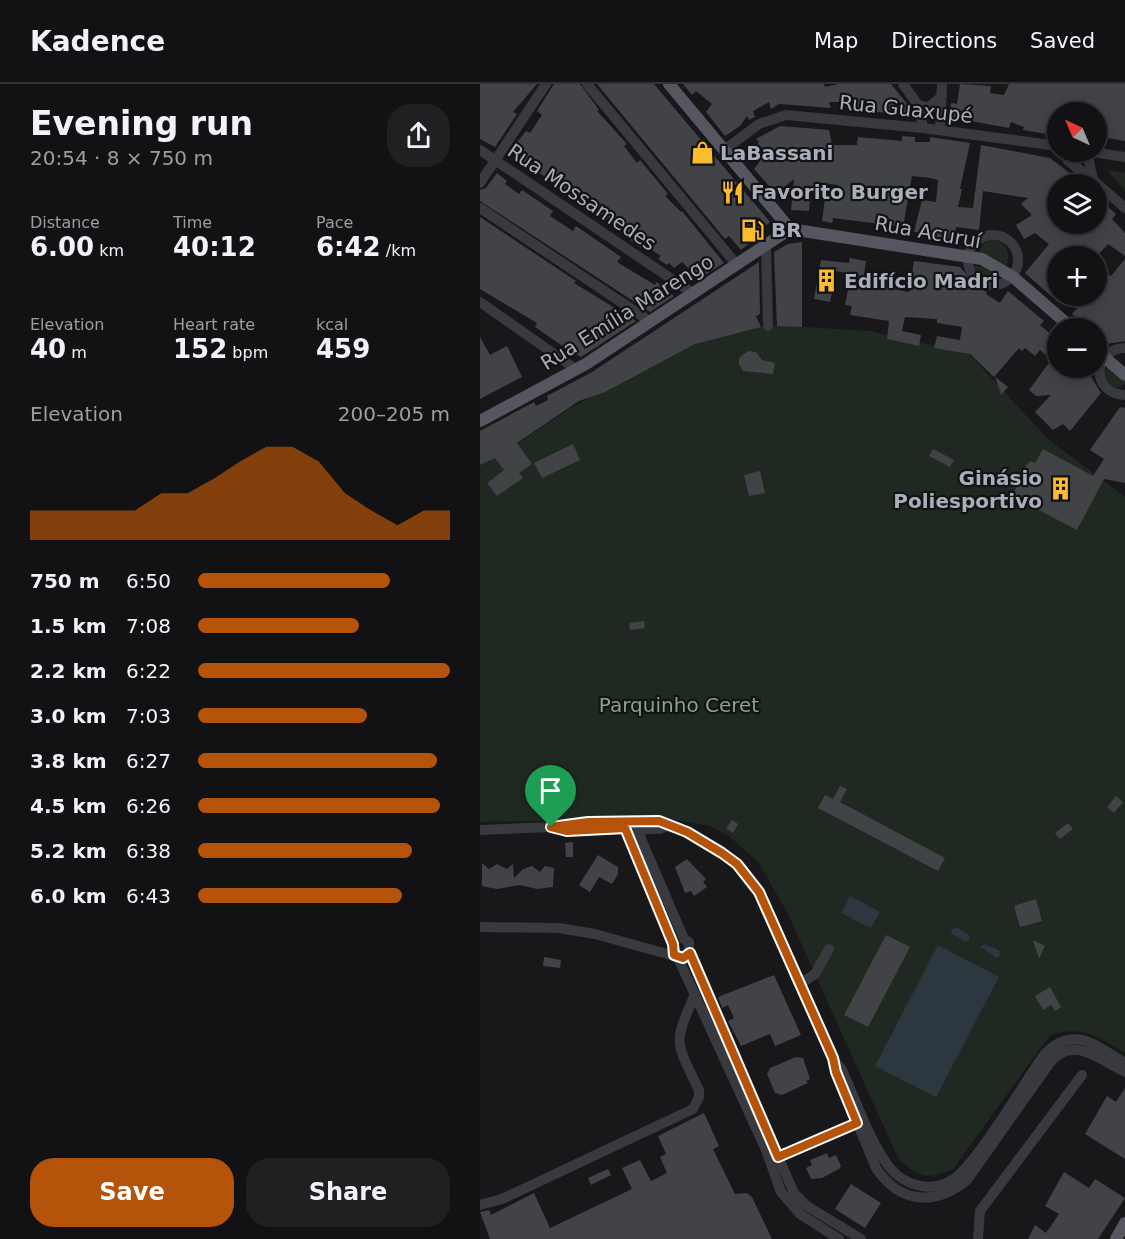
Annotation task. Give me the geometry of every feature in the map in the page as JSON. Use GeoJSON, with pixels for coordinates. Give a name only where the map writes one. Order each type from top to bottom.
{"type":"FeatureCollection","features":[{"type":"Feature","properties":{"kind":"main road"},"geometry":{"type":"LineString","coordinates":[[669,84],[790,229]]}},
{"type":"Feature","properties":{"kind":"main road","name":"Rua Emília Marengo"},"geometry":{"type":"LineString","coordinates":[[480,421],[577,369],[790,229]]}},
{"type":"Feature","properties":{"kind":"main road","name":"Rua Acuruí"},"geometry":{"type":"LineString","coordinates":[[790,229],[982,259],[1013,277],[1060,318]]}},
{"type":"Feature","properties":{"kind":"main road"},"geometry":{"type":"LineString","coordinates":[[1107,359],[1125,375]]}},
{"type":"Feature","properties":{"kind":"main road"},"geometry":{"type":"LineString","coordinates":[[1116,1239],[1125,1224]]}},
{"type":"Feature","properties":{"kind":"street"},"geometry":{"type":"LineString","coordinates":[[480,183],[546,84]]}},
{"type":"Feature","properties":{"kind":"street"},"geometry":{"type":"LineString","coordinates":[[587,84],[737,265]]}},
{"type":"Feature","properties":{"kind":"street"},"geometry":{"type":"LineString","coordinates":[[903,84],[919,106],[923,128]]}},
{"type":"Feature","properties":{"kind":"street"},"geometry":{"type":"LineString","coordinates":[[940,130],[942,84]]}},
{"type":"Feature","properties":{"kind":"street"},"geometry":{"type":"LineString","coordinates":[[919,106],[929,107],[942,96]]}},
{"type":"Feature","properties":{"kind":"street","name":"Rua Guaxupé"},"geometry":{"type":"LineString","coordinates":[[724,150],[759,124],[786,116],[923,128],[1047,145]]}},
{"type":"Feature","properties":{"kind":"street","name":"Rua Mossamedes"},"geometry":{"type":"LineString","coordinates":[[480,150],[694,294]]}},
{"type":"Feature","properties":{"kind":"street"},"geometry":{"type":"LineString","coordinates":[[1107,154],[1125,157]]}},
{"type":"Feature","properties":{"kind":"street"},"geometry":{"type":"LineString","coordinates":[[1070,162],[1086,174]]}},
{"type":"Feature","properties":{"kind":"street"},"geometry":{"type":"LineString","coordinates":[[1107,192],[1125,208]]}},
{"type":"Feature","properties":{"kind":"street"},"geometry":{"type":"LineString","coordinates":[[480,208],[651,322]]}},
{"type":"Feature","properties":{"kind":"street"},"geometry":{"type":"LineString","coordinates":[[1000,236],[1014,245],[1019,261],[1013,277],[999,285],[983,284],[971,273],[968,257],[971,249],[983,237],[1000,236]]}},
{"type":"Feature","properties":{"kind":"street"},"geometry":{"type":"LineString","coordinates":[[766,246],[768,326]]}},
{"type":"Feature","properties":{"kind":"street"},"geometry":{"type":"LineString","coordinates":[[480,302],[577,369]]}},
{"type":"Feature","properties":{"kind":"street"},"geometry":{"type":"LineString","coordinates":[[1107,351],[1125,348]]}},
{"type":"Feature","properties":{"kind":"street"},"geometry":{"type":"LineString","coordinates":[[1100,378],[1110,392],[1125,395]]}},
{"type":"Feature","properties":{"kind":"street"},"geometry":{"type":"LineString","coordinates":[[480,830],[551,827],[566,824],[629,824],[659,829],[668,826],[687,832],[722,853],[747,876],[759,892],[833,1058],[836,1072],[857,1123],[883,1178],[903,1193],[928,1198],[954,1191],[967,1180],[1049,1064],[1060,1053],[1075,1049],[1084,1051],[1125,1072]]}},
{"type":"Feature","properties":{"kind":"street"},"geometry":{"type":"LineString","coordinates":[[629,824],[684,939],[691,948],[690,953],[778,1157],[800,1200],[861,1239]]}},
{"type":"Feature","properties":{"kind":"street"},"geometry":{"type":"LineString","coordinates":[[629,824],[674,955],[678,958],[695,994],[766,1150],[781,1192],[801,1214],[838,1239]]}},
{"type":"Feature","properties":{"kind":"street"},"geometry":{"type":"LineString","coordinates":[[480,927],[559,928],[595,934],[678,958],[690,953]]}},
{"type":"Feature","properties":{"kind":"street"},"geometry":{"type":"LineString","coordinates":[[661,954],[684,939]]}},
{"type":"Feature","properties":{"kind":"street"},"geometry":{"type":"LineString","coordinates":[[800,984],[815,974],[829,949]]}},
{"type":"Feature","properties":{"kind":"street"},"geometry":{"type":"LineString","coordinates":[[480,1205],[502,1199],[693,1109],[699,1097],[699,1090],[677,1041],[695,994]]}},
{"type":"Feature","properties":{"kind":"street"},"geometry":{"type":"LineString","coordinates":[[833,1058],[842,1070],[883,1159],[899,1177],[928,1187],[952,1181],[962,1173],[1052,1046],[1062,1040],[1082,1040],[1100,1047],[1125,1064]]}},
{"type":"Feature","properties":{"kind":"street"},"geometry":{"type":"LineString","coordinates":[[978,1239],[980,1211],[1082,1075]]}},
{"type":"Feature","properties":{"kind":"street"},"geometry":{"type":"LineString","coordinates":[[778,1157],[857,1123]]}},
{"type":"Feature","properties":{"kind":"green space"},"geometry":{"type":"Polygon","coordinates":[[[1107,171],[1125,173],[1125,190],[1107,171]]]}},
{"type":"Feature","properties":{"kind":"green space"},"geometry":{"type":"Polygon","coordinates":[[[992,239],[1001,243],[1006,249],[1007,266],[978,253],[983,243],[992,239]]]}},
{"type":"Feature","properties":{"kind":"green space"},"geometry":{"type":"Polygon","coordinates":[[[975,265],[999,277],[988,279],[982,277],[976,273],[975,265]]]}},
{"type":"Feature","properties":{"kind":"green space","name":"Parquinho Ceret"},"geometry":{"type":"Polygon","coordinates":[[[772,325],[870,331],[969,354],[1049,440],[1125,497],[1125,1053],[1098,1037],[1081,1032],[1072,1031],[1050,1035],[953,1169],[937,1175],[917,1173],[898,1158],[787,912],[758,862],[729,836],[710,826],[670,819],[480,822],[480,464],[499,456],[572,407],[670,355],[720,334],[772,325]]]}},
{"type":"Feature","properties":{"kind":"green space"},"geometry":{"type":"Polygon","coordinates":[[[1107,366],[1125,382],[1119,388],[1111,387],[1105,378],[1107,366]]]}},
{"type":"Feature","properties":{"kind":"shaded area"},"geometry":{"type":"Polygon","coordinates":[[[850,896],[880,912],[871,928],[841,913],[850,896]]]}},
{"type":"Feature","properties":{"kind":"shaded area"},"geometry":{"type":"Polygon","coordinates":[[[957,928],[969,935],[969,940],[966,942],[952,934],[951,929],[957,928]]]}},
{"type":"Feature","properties":{"kind":"shaded area"},"geometry":{"type":"Polygon","coordinates":[[[984,944],[999,950],[1000,956],[996,958],[981,947],[984,944]]]}},
{"type":"Feature","properties":{"kind":"shaded area"},"geometry":{"type":"Polygon","coordinates":[[[938,945],[999,977],[936,1097],[875,1066],[938,945]]]}},
{"type":"Feature","properties":{"kind":"building"},"geometry":{"type":"Polygon","coordinates":[[[480,84],[537,84],[513,112],[517,114],[495,147],[480,139],[480,84]]]}},
{"type":"Feature","properties":{"kind":"building"},"geometry":{"type":"Polygon","coordinates":[[[554,84],[580,84],[599,110],[597,111],[627,144],[624,146],[637,163],[640,160],[668,194],[665,196],[682,211],[724,263],[699,279],[682,262],[674,268],[669,263],[667,265],[658,259],[661,256],[643,244],[641,248],[623,235],[625,232],[616,225],[589,207],[587,210],[560,192],[562,188],[535,170],[533,174],[515,162],[518,157],[511,153],[514,146],[526,131],[530,133],[542,115],[537,111],[554,84]]]}},
{"type":"Feature","properties":{"kind":"building"},"geometry":{"type":"Polygon","coordinates":[[[597,84],[654,84],[770,222],[757,233],[759,235],[741,250],[729,236],[725,239],[597,84]]]}},
{"type":"Feature","properties":{"kind":"building"},"geometry":{"type":"Polygon","coordinates":[[[683,84],[824,84],[825,87],[838,84],[891,84],[912,110],[905,114],[864,111],[842,102],[829,102],[831,108],[779,104],[771,109],[769,102],[753,111],[755,117],[749,120],[747,116],[740,126],[725,136],[706,112],[712,104],[696,91],[692,95],[683,84]]]}},
{"type":"Feature","properties":{"kind":"building"},"geometry":{"type":"Polygon","coordinates":[[[960,84],[991,86],[990,93],[1004,95],[1009,84],[1125,84],[1125,141],[1107,138],[1107,102],[1047,102],[1047,134],[1023,130],[1024,127],[1011,122],[1009,128],[954,118],[950,114],[951,103],[957,104],[960,84]]]}},
{"type":"Feature","properties":{"kind":"building"},"geometry":{"type":"Polygon","coordinates":[[[780,126],[829,130],[832,145],[857,145],[858,137],[902,141],[902,136],[915,137],[915,142],[930,142],[930,137],[970,143],[958,207],[973,208],[981,145],[1047,157],[1047,162],[1055,162],[1071,174],[1047,174],[1047,234],[1107,234],[1107,206],[1116,214],[1112,219],[1125,233],[1125,256],[1108,244],[1106,246],[1047,246],[1049,244],[1035,233],[1024,239],[1016,225],[1032,215],[1021,204],[1028,198],[983,191],[979,230],[956,227],[953,245],[936,240],[937,234],[914,232],[922,200],[936,202],[938,180],[930,178],[912,176],[903,227],[833,218],[832,223],[822,221],[825,198],[836,201],[838,185],[820,183],[820,186],[811,186],[809,211],[791,210],[794,179],[776,194],[754,169],[760,161],[750,153],[759,142],[756,139],[780,126]]]}},
{"type":"Feature","properties":{"kind":"building"},"geometry":{"type":"Polygon","coordinates":[[[497,173],[507,181],[505,184],[519,194],[522,190],[553,211],[550,216],[573,231],[576,226],[621,257],[617,262],[655,285],[657,282],[674,296],[650,312],[480,201],[480,190],[486,188],[497,173]]]}},
{"type":"Feature","properties":{"kind":"building"},"geometry":{"type":"Polygon","coordinates":[[[480,217],[576,281],[574,283],[636,321],[581,357],[564,347],[535,327],[537,323],[480,289],[480,217]]]}},
{"type":"Feature","properties":{"kind":"building"},"geometry":{"type":"Polygon","coordinates":[[[802,242],[802,327],[777,326],[774,252],[788,244],[802,242]]]}},
{"type":"Feature","properties":{"kind":"building"},"geometry":{"type":"Polygon","coordinates":[[[1047,246],[1047,292],[1025,273],[1047,246]]]}},
{"type":"Feature","properties":{"kind":"building"},"geometry":{"type":"Polygon","coordinates":[[[850,258],[866,261],[864,275],[871,273],[885,276],[894,269],[887,285],[894,286],[893,289],[909,292],[914,261],[960,267],[977,288],[987,292],[986,294],[1000,303],[1008,291],[1044,321],[1040,325],[1047,331],[1047,356],[1040,350],[1035,356],[1025,348],[1022,351],[1019,348],[994,377],[970,354],[934,348],[937,336],[960,340],[962,327],[937,323],[937,319],[905,317],[902,331],[921,335],[919,346],[887,339],[889,321],[850,315],[852,306],[845,305],[851,274],[836,271],[830,302],[814,299],[821,260],[849,263],[850,258]]]}},
{"type":"Feature","properties":{"kind":"building"},"geometry":{"type":"Polygon","coordinates":[[[1125,259],[1125,341],[1107,344],[1107,318],[1077,318],[1072,314],[1079,306],[1107,306],[1107,273],[1111,276],[1125,259]]]}},
{"type":"Feature","properties":{"kind":"building"},"geometry":{"type":"Polygon","coordinates":[[[759,262],[760,314],[756,316],[761,327],[695,344],[605,392],[579,401],[517,443],[532,464],[519,473],[523,478],[497,496],[487,483],[504,470],[495,458],[480,465],[480,431],[534,402],[536,406],[548,400],[547,396],[592,372],[759,262]]]}},
{"type":"Feature","properties":{"kind":"building"},"geometry":{"type":"Polygon","coordinates":[[[480,337],[490,355],[507,346],[522,377],[480,399],[480,337]]]}},
{"type":"Feature","properties":{"kind":"building"},"geometry":{"type":"Polygon","coordinates":[[[748,351],[756,352],[762,360],[775,363],[773,374],[743,371],[739,358],[748,351]]]}},
{"type":"Feature","properties":{"kind":"building"},"geometry":{"type":"Polygon","coordinates":[[[1047,365],[1047,378],[1092,378],[1101,393],[1070,431],[1063,424],[1053,430],[1035,412],[1051,395],[1036,396],[1029,390],[1047,365]]]}},
{"type":"Feature","properties":{"kind":"building"},"geometry":{"type":"Polygon","coordinates":[[[995,377],[1008,387],[1001,395],[999,388],[995,377]]]}},
{"type":"Feature","properties":{"kind":"building","name":"Ginásio Poliesportivo"},"geometry":{"type":"Polygon","coordinates":[[[1120,407],[1125,408],[1125,483],[1104,479],[1077,530],[1012,496],[1026,466],[1030,461],[1035,463],[1043,449],[1093,476],[1104,459],[1090,450],[1120,407]]]}},
{"type":"Feature","properties":{"kind":"building"},"geometry":{"type":"Polygon","coordinates":[[[573,444],[580,460],[542,478],[534,463],[573,444]]]}},
{"type":"Feature","properties":{"kind":"building"},"geometry":{"type":"Polygon","coordinates":[[[933,449],[954,460],[950,467],[929,456],[933,449]]]}},
{"type":"Feature","properties":{"kind":"building"},"geometry":{"type":"Polygon","coordinates":[[[760,471],[765,493],[749,496],[744,475],[760,471]]]}},
{"type":"Feature","properties":{"kind":"building"},"geometry":{"type":"Polygon","coordinates":[[[644,621],[645,628],[630,630],[629,623],[644,621]]]}},
{"type":"Feature","properties":{"kind":"building"},"geometry":{"type":"Polygon","coordinates":[[[840,786],[847,789],[840,802],[945,858],[938,871],[818,808],[825,795],[833,799],[840,786]]]}},
{"type":"Feature","properties":{"kind":"building"},"geometry":{"type":"Polygon","coordinates":[[[1116,796],[1123,802],[1114,813],[1107,807],[1116,796]]]}},
{"type":"Feature","properties":{"kind":"building"},"geometry":{"type":"Polygon","coordinates":[[[732,820],[738,824],[733,833],[726,828],[732,820]]]}},
{"type":"Feature","properties":{"kind":"building"},"geometry":{"type":"Polygon","coordinates":[[[1068,823],[1073,829],[1060,839],[1055,833],[1068,823]]]}},
{"type":"Feature","properties":{"kind":"building"},"geometry":{"type":"Polygon","coordinates":[[[573,842],[573,857],[566,857],[565,843],[573,842]]]}},
{"type":"Feature","properties":{"kind":"building"},"geometry":{"type":"Polygon","coordinates":[[[598,855],[618,867],[618,874],[612,884],[599,877],[590,892],[579,885],[598,855]]]}},
{"type":"Feature","properties":{"kind":"building"},"geometry":{"type":"Polygon","coordinates":[[[687,859],[706,879],[703,882],[707,887],[694,896],[691,891],[685,893],[675,867],[687,859]]]}},
{"type":"Feature","properties":{"kind":"building"},"geometry":{"type":"Polygon","coordinates":[[[482,863],[489,869],[497,864],[507,869],[513,864],[514,878],[523,869],[532,866],[540,872],[545,866],[554,868],[553,887],[537,889],[520,885],[497,889],[482,886],[482,863]]]}},
{"type":"Feature","properties":{"kind":"building"},"geometry":{"type":"Polygon","coordinates":[[[1036,899],[1042,921],[1020,927],[1014,906],[1036,899]]]}},
{"type":"Feature","properties":{"kind":"building"},"geometry":{"type":"Polygon","coordinates":[[[886,935],[910,947],[868,1027],[844,1015],[886,935]]]}},
{"type":"Feature","properties":{"kind":"building"},"geometry":{"type":"Polygon","coordinates":[[[1033,940],[1045,946],[1039,959],[1033,940]]]}},
{"type":"Feature","properties":{"kind":"building"},"geometry":{"type":"Polygon","coordinates":[[[544,957],[561,960],[560,968],[543,966],[544,957]]]}},
{"type":"Feature","properties":{"kind":"building"},"geometry":{"type":"Polygon","coordinates":[[[774,975],[801,1035],[775,1046],[770,1034],[741,1046],[728,1021],[734,1018],[728,1005],[722,1008],[718,997],[774,975]]]}},
{"type":"Feature","properties":{"kind":"building"},"geometry":{"type":"Polygon","coordinates":[[[1050,987],[1061,1007],[1055,1011],[1051,1005],[1043,1010],[1035,996],[1050,987]]]}},
{"type":"Feature","properties":{"kind":"building"},"geometry":{"type":"Polygon","coordinates":[[[796,1057],[803,1058],[810,1079],[806,1081],[808,1083],[782,1095],[775,1093],[767,1074],[770,1068],[796,1057]]]}},
{"type":"Feature","properties":{"kind":"building"},"geometry":{"type":"Polygon","coordinates":[[[1125,1088],[1125,1159],[1085,1134],[1107,1096],[1116,1102],[1125,1088]]]}},
{"type":"Feature","properties":{"kind":"building"},"geometry":{"type":"Polygon","coordinates":[[[704,1113],[719,1146],[713,1149],[735,1194],[747,1193],[752,1197],[772,1239],[490,1239],[480,1212],[489,1210],[491,1215],[534,1193],[550,1228],[632,1189],[622,1168],[640,1160],[651,1181],[667,1173],[660,1157],[666,1154],[658,1136],[704,1113]]]}},
{"type":"Feature","properties":{"kind":"building"},"geometry":{"type":"Polygon","coordinates":[[[827,1153],[829,1158],[836,1155],[841,1166],[822,1178],[811,1179],[806,1168],[812,1165],[810,1160],[827,1153]]]}},
{"type":"Feature","properties":{"kind":"building"},"geometry":{"type":"Polygon","coordinates":[[[608,1169],[611,1175],[591,1185],[588,1178],[608,1169]]]}},
{"type":"Feature","properties":{"kind":"building"},"geometry":{"type":"Polygon","coordinates":[[[1064,1172],[1089,1188],[1095,1179],[1125,1198],[1098,1239],[1028,1239],[1035,1225],[1046,1233],[1059,1214],[1045,1206],[1064,1172]]]}},
{"type":"Feature","properties":{"kind":"building"},"geometry":{"type":"Polygon","coordinates":[[[851,1184],[881,1203],[865,1228],[835,1209],[851,1184]]]}},
{"type":"Feature","properties":{"kind":"place","name":"LaBassani"},"geometry":{"type":"Point","coordinates":[702,153]}},
{"type":"Feature","properties":{"kind":"place","name":"Favorito Burger"},"geometry":{"type":"Point","coordinates":[733,192]}},
{"type":"Feature","properties":{"kind":"place","name":"BR"},"geometry":{"type":"Point","coordinates":[753,230]}},
{"type":"Feature","properties":{"kind":"place","name":"Edifício Madri"},"geometry":{"type":"Point","coordinates":[826,281]}},
{"type":"Feature","properties":{"kind":"place","name":"Ginásio Poliesportivo"},"geometry":{"type":"Point","coordinates":[1060,489]}},
{"type":"Feature","properties":{"kind":"route"},"geometry":{"type":"LineString","coordinates":[[659,821],[687,832],[737,864],[759,892],[772,918],[833,1058],[836,1072],[857,1123],[778,1157],[690,953],[683,958],[674,955],[673,944],[625,828],[567,831],[551,827],[588,822],[659,821]]}}]}
